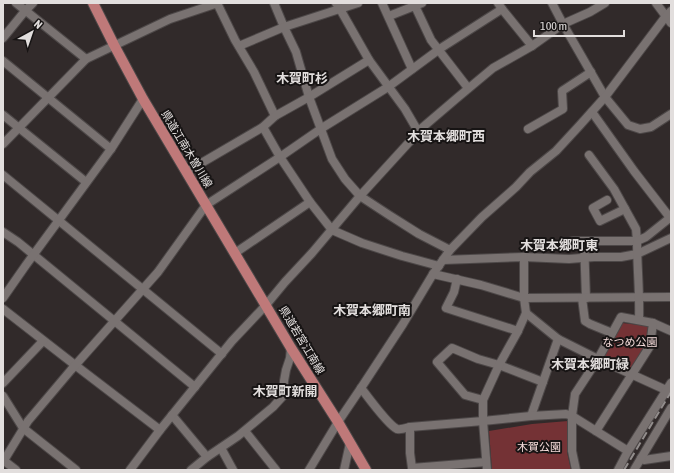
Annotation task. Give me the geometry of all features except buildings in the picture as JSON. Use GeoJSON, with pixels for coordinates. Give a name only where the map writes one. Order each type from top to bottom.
{"type":"FeatureCollection","features":[{"type":"Feature","properties":{"kind":"main road","name":"県道江南木曽川線"},"geometry":{"type":"LineString","coordinates":[[93,3],[143,99],[266,305]]}},
{"type":"Feature","properties":{"kind":"main road","name":"県道若宮江南線"},"geometry":{"type":"LineString","coordinates":[[266,305],[366,470]]}},
{"type":"Feature","properties":{"kind":"street"},"geometry":{"type":"LineString","coordinates":[[16,3],[86,59]]}},
{"type":"Feature","properties":{"kind":"street"},"geometry":{"type":"LineString","coordinates":[[3,38],[33,3]]}},
{"type":"Feature","properties":{"kind":"street"},"geometry":{"type":"LineString","coordinates":[[3,144],[86,59],[170,18],[218,3],[275,116]]}},
{"type":"Feature","properties":{"kind":"street"},"geometry":{"type":"LineString","coordinates":[[274,3],[296,52],[332,159],[345,179],[360,196],[408,228],[450,250]]}},
{"type":"Feature","properties":{"kind":"street"},"geometry":{"type":"LineString","coordinates":[[239,46],[338,6],[358,3]]}},
{"type":"Feature","properties":{"kind":"street"},"geometry":{"type":"LineString","coordinates":[[382,3],[412,69]]}},
{"type":"Feature","properties":{"kind":"street"},"geometry":{"type":"LineString","coordinates":[[552,3],[605,97],[628,125],[640,129],[651,127],[669,118]]}},
{"type":"Feature","properties":{"kind":"street"},"geometry":{"type":"LineString","coordinates":[[130,470],[160,430],[222,354],[312,253],[360,196],[423,127],[493,68],[532,46],[563,24],[590,12],[605,3]]}},
{"type":"Feature","properties":{"kind":"street"},"geometry":{"type":"LineString","coordinates":[[656,3],[668,14],[671,23]]}},
{"type":"Feature","properties":{"kind":"street"},"geometry":{"type":"LineString","coordinates":[[389,16],[419,5],[431,40],[468,88]]}},
{"type":"Feature","properties":{"kind":"street"},"geometry":{"type":"LineString","coordinates":[[338,6],[369,60],[405,109],[419,132]]}},
{"type":"Feature","properties":{"kind":"street"},"geometry":{"type":"LineString","coordinates":[[16,470],[3,461],[28,421],[158,272],[206,205],[280,158],[322,128],[388,87],[500,6],[532,46]]}},
{"type":"Feature","properties":{"kind":"street"},"geometry":{"type":"LineString","coordinates":[[309,470],[338,422],[450,250],[482,217],[516,187],[530,172],[556,151],[605,97],[668,14]]}},
{"type":"Feature","properties":{"kind":"street"},"geometry":{"type":"LineString","coordinates":[[186,172],[263,128],[275,116],[310,97],[369,60]]}},
{"type":"Feature","properties":{"kind":"street"},"geometry":{"type":"LineString","coordinates":[[3,61],[111,149]]}},
{"type":"Feature","properties":{"kind":"street"},"geometry":{"type":"LineString","coordinates":[[528,129],[563,109],[562,90],[591,72]]}},
{"type":"Feature","properties":{"kind":"street"},"geometry":{"type":"LineString","coordinates":[[3,298],[111,149],[143,99]]}},
{"type":"Feature","properties":{"kind":"street"},"geometry":{"type":"LineString","coordinates":[[556,245],[574,241],[637,241],[646,237],[671,218],[634,171],[592,112]]}},
{"type":"Feature","properties":{"kind":"street"},"geometry":{"type":"LineString","coordinates":[[3,115],[86,182]]}},
{"type":"Feature","properties":{"kind":"street"},"geometry":{"type":"LineString","coordinates":[[263,128],[280,158],[310,202],[332,230],[362,243],[441,263],[524,257],[569,259],[621,257],[637,254],[671,238]]}},
{"type":"Feature","properties":{"kind":"street"},"geometry":{"type":"LineString","coordinates":[[589,155],[614,188],[636,229],[640,298],[639,320]]}},
{"type":"Feature","properties":{"kind":"street"},"geometry":{"type":"LineString","coordinates":[[3,175],[222,354]]}},
{"type":"Feature","properties":{"kind":"street"},"geometry":{"type":"LineString","coordinates":[[607,200],[593,208],[600,221],[625,209]]}},
{"type":"Feature","properties":{"kind":"street"},"geometry":{"type":"LineString","coordinates":[[235,253],[310,202]]}},
{"type":"Feature","properties":{"kind":"street"},"geometry":{"type":"LineString","coordinates":[[3,232],[18,242],[195,387]]}},
{"type":"Feature","properties":{"kind":"street"},"geometry":{"type":"LineString","coordinates":[[584,241],[585,320],[590,324],[612,333]]}},
{"type":"Feature","properties":{"kind":"street"},"geometry":{"type":"LineString","coordinates":[[410,428],[410,453],[412,468],[486,466],[483,400],[526,313],[524,298],[524,257]]}},
{"type":"Feature","properties":{"kind":"street"},"geometry":{"type":"LineString","coordinates":[[433,274],[481,285],[524,298],[671,297]]}},
{"type":"Feature","properties":{"kind":"street"},"geometry":{"type":"LineString","coordinates":[[457,279],[454,292],[446,308],[518,331]]}},
{"type":"Feature","properties":{"kind":"street"},"geometry":{"type":"LineString","coordinates":[[3,310],[160,430]]}},
{"type":"Feature","properties":{"kind":"street"},"geometry":{"type":"LineString","coordinates":[[526,313],[558,339],[666,390]]}},
{"type":"Feature","properties":{"kind":"street"},"geometry":{"type":"LineString","coordinates":[[576,470],[572,451],[572,416],[575,394],[598,359],[621,317],[653,323],[671,331]]}},
{"type":"Feature","properties":{"kind":"street"},"geometry":{"type":"LineString","coordinates":[[596,431],[650,346],[653,323]]}},
{"type":"Feature","properties":{"kind":"street"},"geometry":{"type":"LineString","coordinates":[[531,416],[558,339]]}},
{"type":"Feature","properties":{"kind":"street"},"geometry":{"type":"LineString","coordinates":[[3,383],[42,341]]}},
{"type":"Feature","properties":{"kind":"street"},"geometry":{"type":"LineString","coordinates":[[191,470],[245,431],[273,407],[283,396],[284,381],[291,348]]}},
{"type":"Feature","properties":{"kind":"street"},"geometry":{"type":"LineString","coordinates":[[483,400],[465,395],[437,362],[452,348],[478,359],[499,365],[543,382]]}},
{"type":"Feature","properties":{"kind":"street"},"geometry":{"type":"LineString","coordinates":[[618,470],[628,451],[671,383]]}},
{"type":"Feature","properties":{"kind":"street"},"geometry":{"type":"LineString","coordinates":[[361,388],[391,425],[399,429],[566,414],[572,416],[628,451]]}},
{"type":"Feature","properties":{"kind":"street"},"geometry":{"type":"LineString","coordinates":[[3,396],[23,428],[76,470]]}},
{"type":"Feature","properties":{"kind":"street"},"geometry":{"type":"LineString","coordinates":[[634,470],[671,408]]}},
{"type":"Feature","properties":{"kind":"street"},"geometry":{"type":"LineString","coordinates":[[172,415],[207,458]]}},
{"type":"Feature","properties":{"kind":"street"},"geometry":{"type":"LineString","coordinates":[[245,431],[276,470]]}},
{"type":"Feature","properties":{"kind":"street"},"geometry":{"type":"LineString","coordinates":[[344,470],[350,444]]}},
{"type":"Feature","properties":{"kind":"street"},"geometry":{"type":"LineString","coordinates":[[221,448],[233,470]]}},
{"type":"Feature","properties":{"kind":"street"},"geometry":{"type":"LineString","coordinates":[[641,458],[644,460],[671,456]]}},
{"type":"Feature","properties":{"kind":"green space","name":"なつめ公園"},"geometry":{"type":"Polygon","coordinates":[[[622,323],[649,326],[647,345],[631,372],[603,357],[622,323]]]}},
{"type":"Feature","properties":{"kind":"green space","name":"木賀公園"},"geometry":{"type":"Polygon","coordinates":[[[568,421],[567,452],[571,470],[492,470],[489,431],[532,424],[568,421]]]}},
{"type":"Feature","properties":{"kind":"railway"},"geometry":{"type":"LineString","coordinates":[[624,470],[671,392]]}},
{"type":"Feature","properties":{"kind":"district","name":"木賀町杉"},"geometry":{"type":"Point","coordinates":[302,78]}},
{"type":"Feature","properties":{"kind":"district","name":"木賀本郷町西"},"geometry":{"type":"Point","coordinates":[446,136]}},
{"type":"Feature","properties":{"kind":"district","name":"木賀本郷町東"},"geometry":{"type":"Point","coordinates":[559,245]}},
{"type":"Feature","properties":{"kind":"district","name":"木賀本郷町南"},"geometry":{"type":"Point","coordinates":[372,310]}},
{"type":"Feature","properties":{"kind":"district","name":"木賀本郷町緑"},"geometry":{"type":"Point","coordinates":[590,364]}},
{"type":"Feature","properties":{"kind":"district","name":"木賀町新開"},"geometry":{"type":"Point","coordinates":[285,391]}}]}
